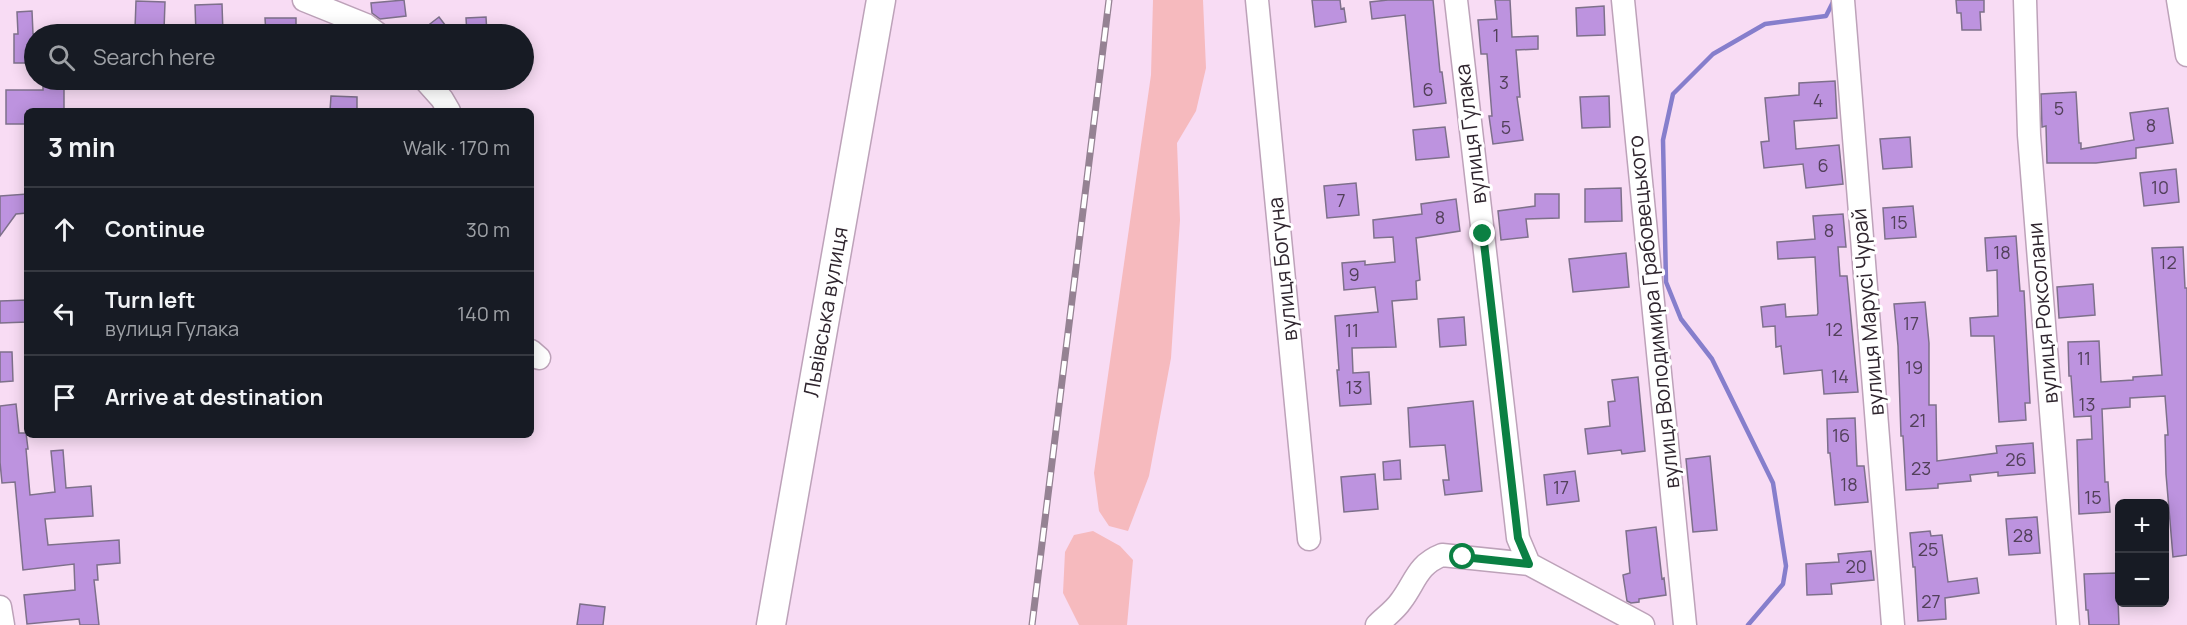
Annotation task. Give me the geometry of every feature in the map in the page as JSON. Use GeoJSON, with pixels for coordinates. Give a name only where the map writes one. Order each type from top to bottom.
{"type":"FeatureCollection","features":[{"type":"Feature","properties":{"kind":"main road","name":"Львівська вулиця"},"geometry":{"type":"LineString","coordinates":[[771,625],[881,0]]}},
{"type":"Feature","properties":{"kind":"street"},"geometry":{"type":"LineString","coordinates":[[304,0],[340,5],[365,24]]}},
{"type":"Feature","properties":{"kind":"street","name":"вулиця Богуна"},"geometry":{"type":"LineString","coordinates":[[1257,0],[1309,539]]}},
{"type":"Feature","properties":{"kind":"street","name":"вулиця Гулака"},"geometry":{"type":"LineString","coordinates":[[1456,0],[1518,538],[1527,559]]}},
{"type":"Feature","properties":{"kind":"street","name":"вулиця Володимира Грабовецького"},"geometry":{"type":"LineString","coordinates":[[1623,0],[1685,625]]}},
{"type":"Feature","properties":{"kind":"street","name":"вулиця Марусі Чурай"},"geometry":{"type":"LineString","coordinates":[[1844,0],[1893,625]]}},
{"type":"Feature","properties":{"kind":"street","name":"вулиця Роксолани"},"geometry":{"type":"LineString","coordinates":[[2025,0],[2029,135],[2068,625]]}},
{"type":"Feature","properties":{"kind":"street"},"geometry":{"type":"LineString","coordinates":[[2178,0],[2187,55]]}},
{"type":"Feature","properties":{"kind":"street"},"geometry":{"type":"LineString","coordinates":[[434,90],[447,108]]}},
{"type":"Feature","properties":{"kind":"street"},"geometry":{"type":"LineString","coordinates":[[1377,625],[1400,602],[1421,567],[1442,555],[1527,559],[1643,625]]}},
{"type":"Feature","properties":{"kind":"street"},"geometry":{"type":"LineString","coordinates":[[0,607],[3,625]]}},
{"type":"Feature","properties":{"kind":"shaded area"},"geometry":{"type":"Polygon","coordinates":[[[1153,0],[1203,0],[1206,68],[1196,111],[1177,143],[1180,220],[1171,358],[1149,476],[1128,531],[1109,526],[1099,511],[1094,473],[1151,75],[1153,0]]]}},
{"type":"Feature","properties":{"kind":"shaded area"},"geometry":{"type":"Polygon","coordinates":[[[1093,531],[1120,546],[1133,560],[1127,625],[1079,625],[1063,593],[1065,552],[1074,535],[1093,531]]]}},
{"type":"Feature","properties":{"kind":"building"},"geometry":{"type":"Polygon","coordinates":[[[404,0],[406,16],[380,19],[372,13],[371,3],[404,0]]]}},
{"type":"Feature","properties":{"kind":"building"},"geometry":{"type":"Polygon","coordinates":[[[1312,0],[1340,0],[1346,22],[1315,27],[1312,0]]]}},
{"type":"Feature","properties":{"kind":"building"},"geometry":{"type":"Polygon","coordinates":[[[1433,0],[1440,72],[1442,72],[1446,103],[1414,107],[1405,15],[1372,19],[1370,2],[1433,0]]]}},
{"type":"Feature","properties":{"kind":"building"},"geometry":{"type":"Polygon","coordinates":[[[1495,0],[1510,0],[1512,37],[1538,36],[1538,49],[1516,50],[1520,97],[1517,97],[1523,140],[1493,144],[1489,116],[1492,116],[1487,54],[1481,54],[1478,20],[1497,19],[1495,0]]]}},
{"type":"Feature","properties":{"kind":"building"},"geometry":{"type":"Polygon","coordinates":[[[1956,0],[1984,0],[1984,12],[1980,12],[1981,30],[1962,30],[1961,13],[1957,13],[1956,0]]]}},
{"type":"Feature","properties":{"kind":"building"},"geometry":{"type":"Polygon","coordinates":[[[136,1],[165,2],[164,24],[135,24],[136,1]]]}},
{"type":"Feature","properties":{"kind":"building"},"geometry":{"type":"Polygon","coordinates":[[[222,4],[223,24],[196,24],[195,5],[222,4]]]}},
{"type":"Feature","properties":{"kind":"building"},"geometry":{"type":"Polygon","coordinates":[[[1604,6],[1605,35],[1577,36],[1576,8],[1604,6]]]}},
{"type":"Feature","properties":{"kind":"building"},"geometry":{"type":"Polygon","coordinates":[[[32,11],[33,24],[24,24],[24,63],[14,63],[14,34],[18,34],[17,12],[32,11]]]}},
{"type":"Feature","properties":{"kind":"building"},"geometry":{"type":"Polygon","coordinates":[[[439,17],[444,24],[430,24],[439,17]]]}},
{"type":"Feature","properties":{"kind":"building"},"geometry":{"type":"Polygon","coordinates":[[[486,17],[486,24],[466,24],[466,18],[486,17]]]}},
{"type":"Feature","properties":{"kind":"building"},"geometry":{"type":"Polygon","coordinates":[[[265,18],[296,18],[296,24],[265,24],[265,18]]]}},
{"type":"Feature","properties":{"kind":"building"},"geometry":{"type":"Polygon","coordinates":[[[1835,81],[1837,118],[1794,121],[1796,149],[1839,145],[1843,184],[1806,188],[1803,164],[1764,168],[1761,142],[1769,141],[1765,98],[1799,95],[1799,83],[1835,81]]]}},
{"type":"Feature","properties":{"kind":"building"},"geometry":{"type":"Polygon","coordinates":[[[6,90],[64,90],[64,108],[24,108],[24,124],[6,124],[6,90]]]}},
{"type":"Feature","properties":{"kind":"building"},"geometry":{"type":"Polygon","coordinates":[[[2076,92],[2081,149],[2134,140],[2130,113],[2168,108],[2173,143],[2136,148],[2136,158],[2096,163],[2047,163],[2046,126],[2042,127],[2041,94],[2076,92]]]}},
{"type":"Feature","properties":{"kind":"building"},"geometry":{"type":"Polygon","coordinates":[[[331,96],[357,97],[357,108],[330,108],[331,96]]]}},
{"type":"Feature","properties":{"kind":"building"},"geometry":{"type":"Polygon","coordinates":[[[1609,96],[1610,127],[1582,128],[1580,97],[1609,96]]]}},
{"type":"Feature","properties":{"kind":"building"},"geometry":{"type":"Polygon","coordinates":[[[1445,127],[1449,157],[1416,160],[1413,130],[1445,127]]]}},
{"type":"Feature","properties":{"kind":"building"},"geometry":{"type":"Polygon","coordinates":[[[1910,137],[1912,167],[1883,169],[1880,139],[1910,137]]]}},
{"type":"Feature","properties":{"kind":"building"},"geometry":{"type":"Polygon","coordinates":[[[2176,169],[2179,202],[2144,206],[2140,173],[2176,169]]]}},
{"type":"Feature","properties":{"kind":"building"},"geometry":{"type":"Polygon","coordinates":[[[1356,183],[1359,215],[1327,218],[1324,186],[1356,183]]]}},
{"type":"Feature","properties":{"kind":"building"},"geometry":{"type":"Polygon","coordinates":[[[1621,188],[1622,221],[1585,222],[1585,189],[1621,188]]]}},
{"type":"Feature","properties":{"kind":"building"},"geometry":{"type":"Polygon","coordinates":[[[24,194],[24,213],[16,214],[0,236],[0,196],[24,194]]]}},
{"type":"Feature","properties":{"kind":"building"},"geometry":{"type":"Polygon","coordinates":[[[1535,194],[1559,194],[1559,218],[1526,219],[1528,237],[1501,240],[1498,211],[1535,206],[1535,194]]]}},
{"type":"Feature","properties":{"kind":"building"},"geometry":{"type":"Polygon","coordinates":[[[1456,199],[1460,231],[1416,238],[1420,280],[1416,281],[1417,299],[1392,301],[1396,347],[1352,348],[1353,373],[1369,372],[1371,404],[1340,406],[1335,316],[1378,312],[1375,287],[1344,290],[1342,263],[1365,261],[1365,265],[1395,262],[1393,237],[1374,238],[1373,220],[1422,214],[1421,204],[1456,199]]]}},
{"type":"Feature","properties":{"kind":"building"},"geometry":{"type":"Polygon","coordinates":[[[1913,206],[1916,237],[1885,239],[1883,208],[1913,206]]]}},
{"type":"Feature","properties":{"kind":"building"},"geometry":{"type":"Polygon","coordinates":[[[1843,214],[1846,247],[1838,247],[1840,276],[1847,276],[1858,392],[1824,394],[1822,370],[1784,374],[1781,346],[1776,347],[1775,326],[1763,327],[1761,307],[1785,304],[1786,317],[1817,315],[1815,257],[1778,259],[1777,242],[1815,239],[1813,216],[1843,214]]]}},
{"type":"Feature","properties":{"kind":"building"},"geometry":{"type":"Polygon","coordinates":[[[2016,236],[2020,291],[2024,291],[2030,403],[2025,403],[2026,420],[1999,422],[1994,336],[1971,336],[1970,318],[1998,316],[1997,270],[1987,271],[1985,238],[2016,236]]]}},
{"type":"Feature","properties":{"kind":"building"},"geometry":{"type":"Polygon","coordinates":[[[2183,247],[2185,288],[2187,288],[2187,555],[2173,557],[2166,474],[2165,435],[2168,435],[2165,396],[2130,398],[2130,407],[2102,409],[2105,482],[2108,482],[2110,512],[2079,514],[2077,440],[2092,439],[2091,416],[2074,417],[2071,376],[2069,376],[2068,342],[2099,341],[2101,382],[2162,375],[2152,248],[2183,247]]]}},
{"type":"Feature","properties":{"kind":"building"},"geometry":{"type":"Polygon","coordinates":[[[1626,253],[1629,287],[1573,292],[1569,259],[1626,253]]]}},
{"type":"Feature","properties":{"kind":"building"},"geometry":{"type":"Polygon","coordinates":[[[2093,284],[2095,315],[2059,318],[2057,287],[2093,284]]]}},
{"type":"Feature","properties":{"kind":"building"},"geometry":{"type":"Polygon","coordinates":[[[24,300],[24,322],[0,323],[0,301],[24,300]]]}},
{"type":"Feature","properties":{"kind":"building"},"geometry":{"type":"Polygon","coordinates":[[[1925,302],[1929,343],[1929,405],[1936,405],[1937,461],[1997,453],[1996,446],[2033,443],[2035,473],[1998,476],[1998,472],[1970,475],[1971,481],[1938,484],[1938,488],[1906,490],[1894,304],[1925,302]]]}},
{"type":"Feature","properties":{"kind":"building"},"geometry":{"type":"Polygon","coordinates":[[[1464,317],[1466,345],[1440,347],[1438,319],[1464,317]]]}},
{"type":"Feature","properties":{"kind":"building"},"geometry":{"type":"Polygon","coordinates":[[[0,352],[12,352],[13,381],[0,382],[0,352]]]}},
{"type":"Feature","properties":{"kind":"building"},"geometry":{"type":"Polygon","coordinates":[[[1638,377],[1645,451],[1622,454],[1621,450],[1588,454],[1585,429],[1610,426],[1608,402],[1615,401],[1612,380],[1638,377]]]}},
{"type":"Feature","properties":{"kind":"building"},"geometry":{"type":"Polygon","coordinates":[[[1473,401],[1482,491],[1445,495],[1443,480],[1449,480],[1445,445],[1410,447],[1408,408],[1473,401]]]}},
{"type":"Feature","properties":{"kind":"building"},"geometry":{"type":"Polygon","coordinates":[[[16,404],[19,433],[24,433],[24,438],[27,438],[30,495],[55,492],[51,451],[63,450],[66,488],[91,486],[93,516],[45,519],[48,545],[119,540],[120,563],[97,565],[98,580],[94,580],[99,625],[80,625],[79,619],[27,624],[24,595],[75,590],[74,564],[23,570],[15,482],[2,483],[0,406],[16,404]]]}},
{"type":"Feature","properties":{"kind":"building"},"geometry":{"type":"Polygon","coordinates":[[[1855,418],[1857,466],[1864,466],[1868,502],[1835,505],[1830,453],[1828,453],[1827,419],[1855,418]]]}},
{"type":"Feature","properties":{"kind":"building"},"geometry":{"type":"Polygon","coordinates":[[[1710,456],[1717,530],[1693,532],[1686,459],[1710,456]]]}},
{"type":"Feature","properties":{"kind":"building"},"geometry":{"type":"Polygon","coordinates":[[[1400,460],[1401,479],[1384,480],[1383,462],[1400,460]]]}},
{"type":"Feature","properties":{"kind":"building"},"geometry":{"type":"Polygon","coordinates":[[[1575,471],[1579,501],[1547,505],[1544,475],[1575,471]]]}},
{"type":"Feature","properties":{"kind":"building"},"geometry":{"type":"Polygon","coordinates":[[[1375,474],[1378,509],[1344,512],[1341,477],[1375,474]]]}},
{"type":"Feature","properties":{"kind":"building"},"geometry":{"type":"Polygon","coordinates":[[[2037,517],[2040,553],[2009,555],[2006,519],[2037,517]]]}},
{"type":"Feature","properties":{"kind":"building"},"geometry":{"type":"Polygon","coordinates":[[[1656,527],[1666,595],[1639,599],[1639,602],[1631,603],[1627,601],[1623,575],[1630,573],[1626,531],[1656,527]]]}},
{"type":"Feature","properties":{"kind":"building"},"geometry":{"type":"Polygon","coordinates":[[[1930,531],[1931,536],[1942,535],[1948,582],[1977,578],[1979,593],[1945,598],[1946,619],[1918,621],[1915,567],[1913,567],[1910,533],[1930,531]]]}},
{"type":"Feature","properties":{"kind":"building"},"geometry":{"type":"Polygon","coordinates":[[[1871,551],[1874,580],[1831,584],[1832,594],[1807,595],[1806,564],[1839,562],[1838,554],[1871,551]]]}},
{"type":"Feature","properties":{"kind":"building"},"geometry":{"type":"Polygon","coordinates":[[[2115,573],[2115,607],[2118,607],[2119,625],[2089,625],[2084,574],[2115,573]]]}},
{"type":"Feature","properties":{"kind":"building"},"geometry":{"type":"Polygon","coordinates":[[[580,604],[605,607],[603,625],[577,625],[580,604]]]}},
{"type":"Feature","properties":{"kind":"waterway"},"geometry":{"type":"LineString","coordinates":[[1748,625],[1783,584],[1786,566],[1773,483],[1712,359],[1681,319],[1666,282],[1663,140],[1673,94],[1713,54],[1765,24],[1826,16],[1834,0]]}},
{"type":"Feature","properties":{"kind":"railway"},"geometry":{"type":"LineString","coordinates":[[1032,625],[1109,0]]}},
{"type":"Feature","properties":{"kind":"route"},"geometry":{"type":"LineString","coordinates":[[1463,557],[1529,564],[1518,538],[1483,234]]}}]}
